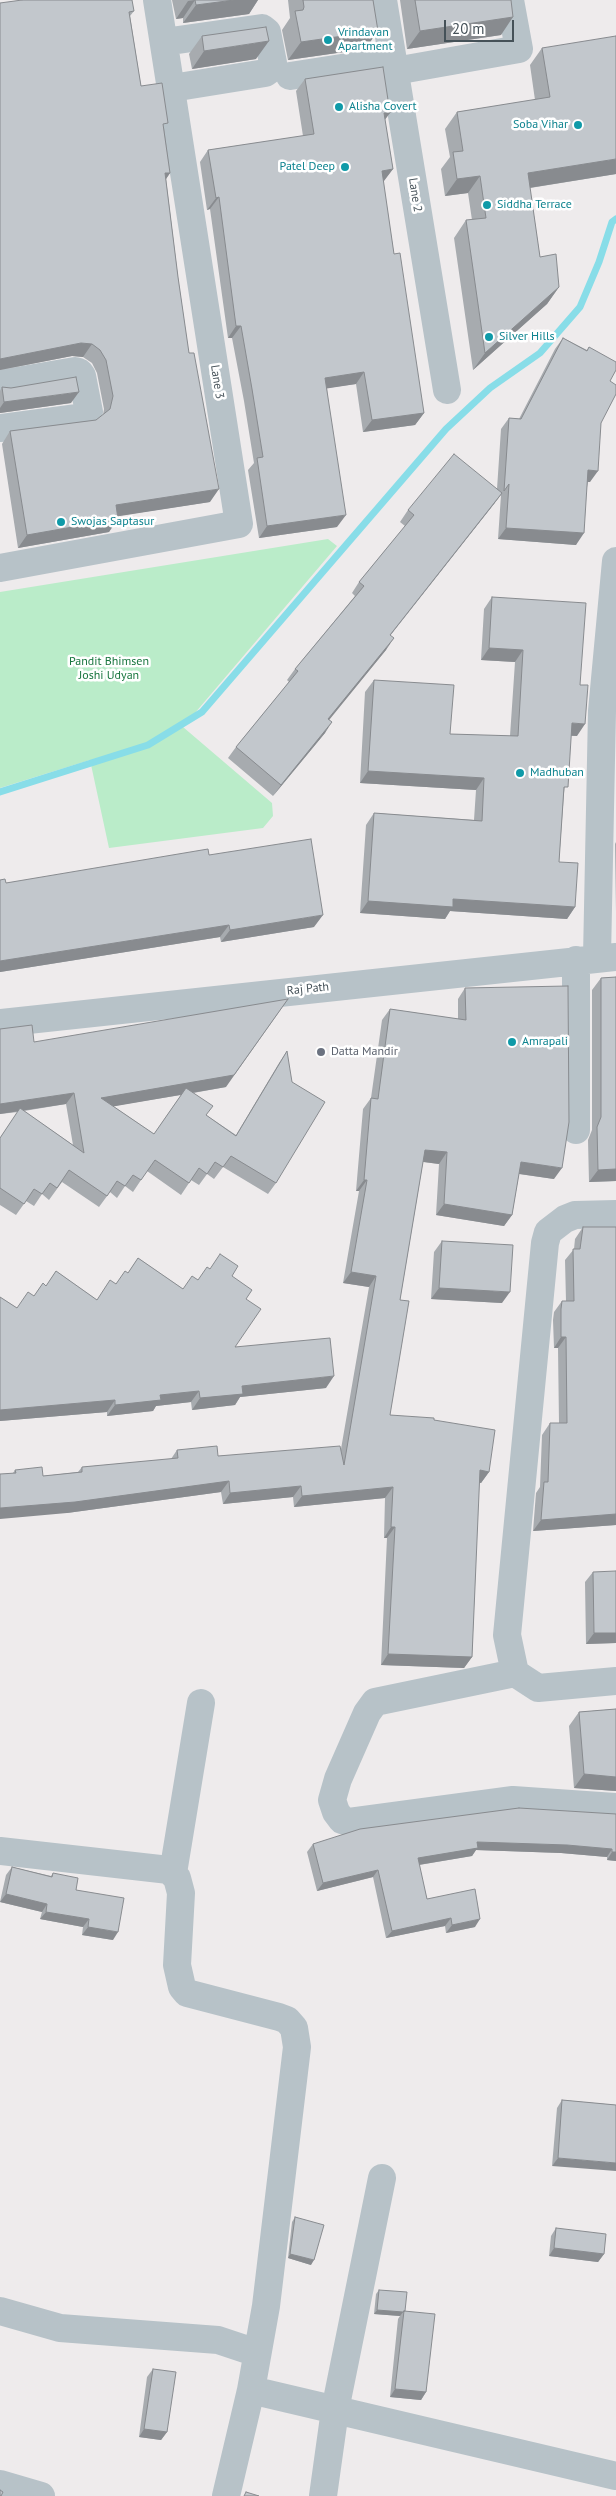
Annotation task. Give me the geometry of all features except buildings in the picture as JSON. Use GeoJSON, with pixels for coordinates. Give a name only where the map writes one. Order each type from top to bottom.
{"type":"FeatureCollection","features":[{"type":"Feature","properties":{"kind":"street","name":"Lane 3"},"geometry":{"type":"LineString","coordinates":[[0,568],[239,524],[171,41],[157,0]]}},
{"type":"Feature","properties":{"kind":"street","name":"Lane 2"},"geometry":{"type":"LineString","coordinates":[[383,0],[447,390]]}},
{"type":"Feature","properties":{"kind":"street"},"geometry":{"type":"LineString","coordinates":[[290,76],[394,66],[520,49],[510,0]]}},
{"type":"Feature","properties":{"kind":"street"},"geometry":{"type":"LineString","coordinates":[[171,41],[262,28],[266,32],[273,63],[272,68],[265,72],[178,87]]}},
{"type":"Feature","properties":{"kind":"street"},"geometry":{"type":"LineString","coordinates":[[0,384],[74,371],[79,372],[82,376],[89,412],[85,418],[0,428]]}},
{"type":"Feature","properties":{"kind":"street"},"geometry":{"type":"LineString","coordinates":[[576,1130],[596,958],[608,830],[609,710],[616,561]]}},
{"type":"Feature","properties":{"kind":"street","name":"Raj Path"},"geometry":{"type":"LineString","coordinates":[[0,1023],[596,958]]}},
{"type":"Feature","properties":{"kind":"street"},"geometry":{"type":"LineString","coordinates":[[616,1214],[575,1215],[552,1228],[544,1242],[507,1635],[515,1672],[538,1688],[616,1681]]}},
{"type":"Feature","properties":{"kind":"street"},"geometry":{"type":"LineString","coordinates":[[515,1672],[380,1699],[375,1702],[367,1713],[338,1779],[332,1800],[336,1812],[342,1820],[349,1822],[513,1800],[616,1807]]}},
{"type":"Feature","properties":{"kind":"street"},"geometry":{"type":"LineString","coordinates":[[201,1703],[173,1873],[181,1893],[177,1965],[182,1987],[187,1994],[287,2020],[294,2028],[296,2038],[266,2306],[251,2390],[226,2496]]}},
{"type":"Feature","properties":{"kind":"street"},"geometry":{"type":"LineString","coordinates":[[0,1851],[169,1870],[173,1873]]}},
{"type":"Feature","properties":{"kind":"street"},"geometry":{"type":"LineString","coordinates":[[323,2496],[335,2410],[382,2178]]}},
{"type":"Feature","properties":{"kind":"street"},"geometry":{"type":"LineString","coordinates":[[0,2311],[60,2328],[218,2340],[257,2353]]}},
{"type":"Feature","properties":{"kind":"street"},"geometry":{"type":"LineString","coordinates":[[251,2390],[616,2476]]}},
{"type":"Feature","properties":{"kind":"street"},"geometry":{"type":"LineString","coordinates":[[0,2484],[41,2496]]}},
{"type":"Feature","properties":{"kind":"green space","name":"Pandit Bhimsen Joshi Udyan"},"geometry":{"type":"Polygon","coordinates":[[[328,539],[337,546],[183,727],[272,803],[273,816],[263,828],[109,848],[90,760],[0,788],[0,592],[328,539]]]}},
{"type":"Feature","properties":{"kind":"waterway"},"geometry":{"type":"LineString","coordinates":[[0,792],[148,745],[202,712],[446,429],[490,388],[540,353],[580,307],[599,262],[612,222],[616,219]]}},
{"type":"Feature","properties":{"kind":"place","name":"Vrindavan Apartment"},"geometry":{"type":"Point","coordinates":[328,40]}},
{"type":"Feature","properties":{"kind":"place","name":"Alisha Covert"},"geometry":{"type":"Point","coordinates":[339,107]}},
{"type":"Feature","properties":{"kind":"place","name":"Soba Vihar"},"geometry":{"type":"Point","coordinates":[578,125]}},
{"type":"Feature","properties":{"kind":"place","name":"Patel Deep"},"geometry":{"type":"Point","coordinates":[345,167]}},
{"type":"Feature","properties":{"kind":"place","name":"Siddha Terrace"},"geometry":{"type":"Point","coordinates":[487,205]}},
{"type":"Feature","properties":{"kind":"place","name":"Silver Hills"},"geometry":{"type":"Point","coordinates":[489,337]}},
{"type":"Feature","properties":{"kind":"place","name":"Swojas Saptasur"},"geometry":{"type":"Point","coordinates":[61,522]}},
{"type":"Feature","properties":{"kind":"place","name":"Madhuban"},"geometry":{"type":"Point","coordinates":[520,773]}},
{"type":"Feature","properties":{"kind":"place","name":"Amrapali"},"geometry":{"type":"Point","coordinates":[512,1042]}},
{"type":"Feature","properties":{"kind":"place","name":"Datta Mandir"},"geometry":{"type":"Point","coordinates":[321,1052]}}]}
